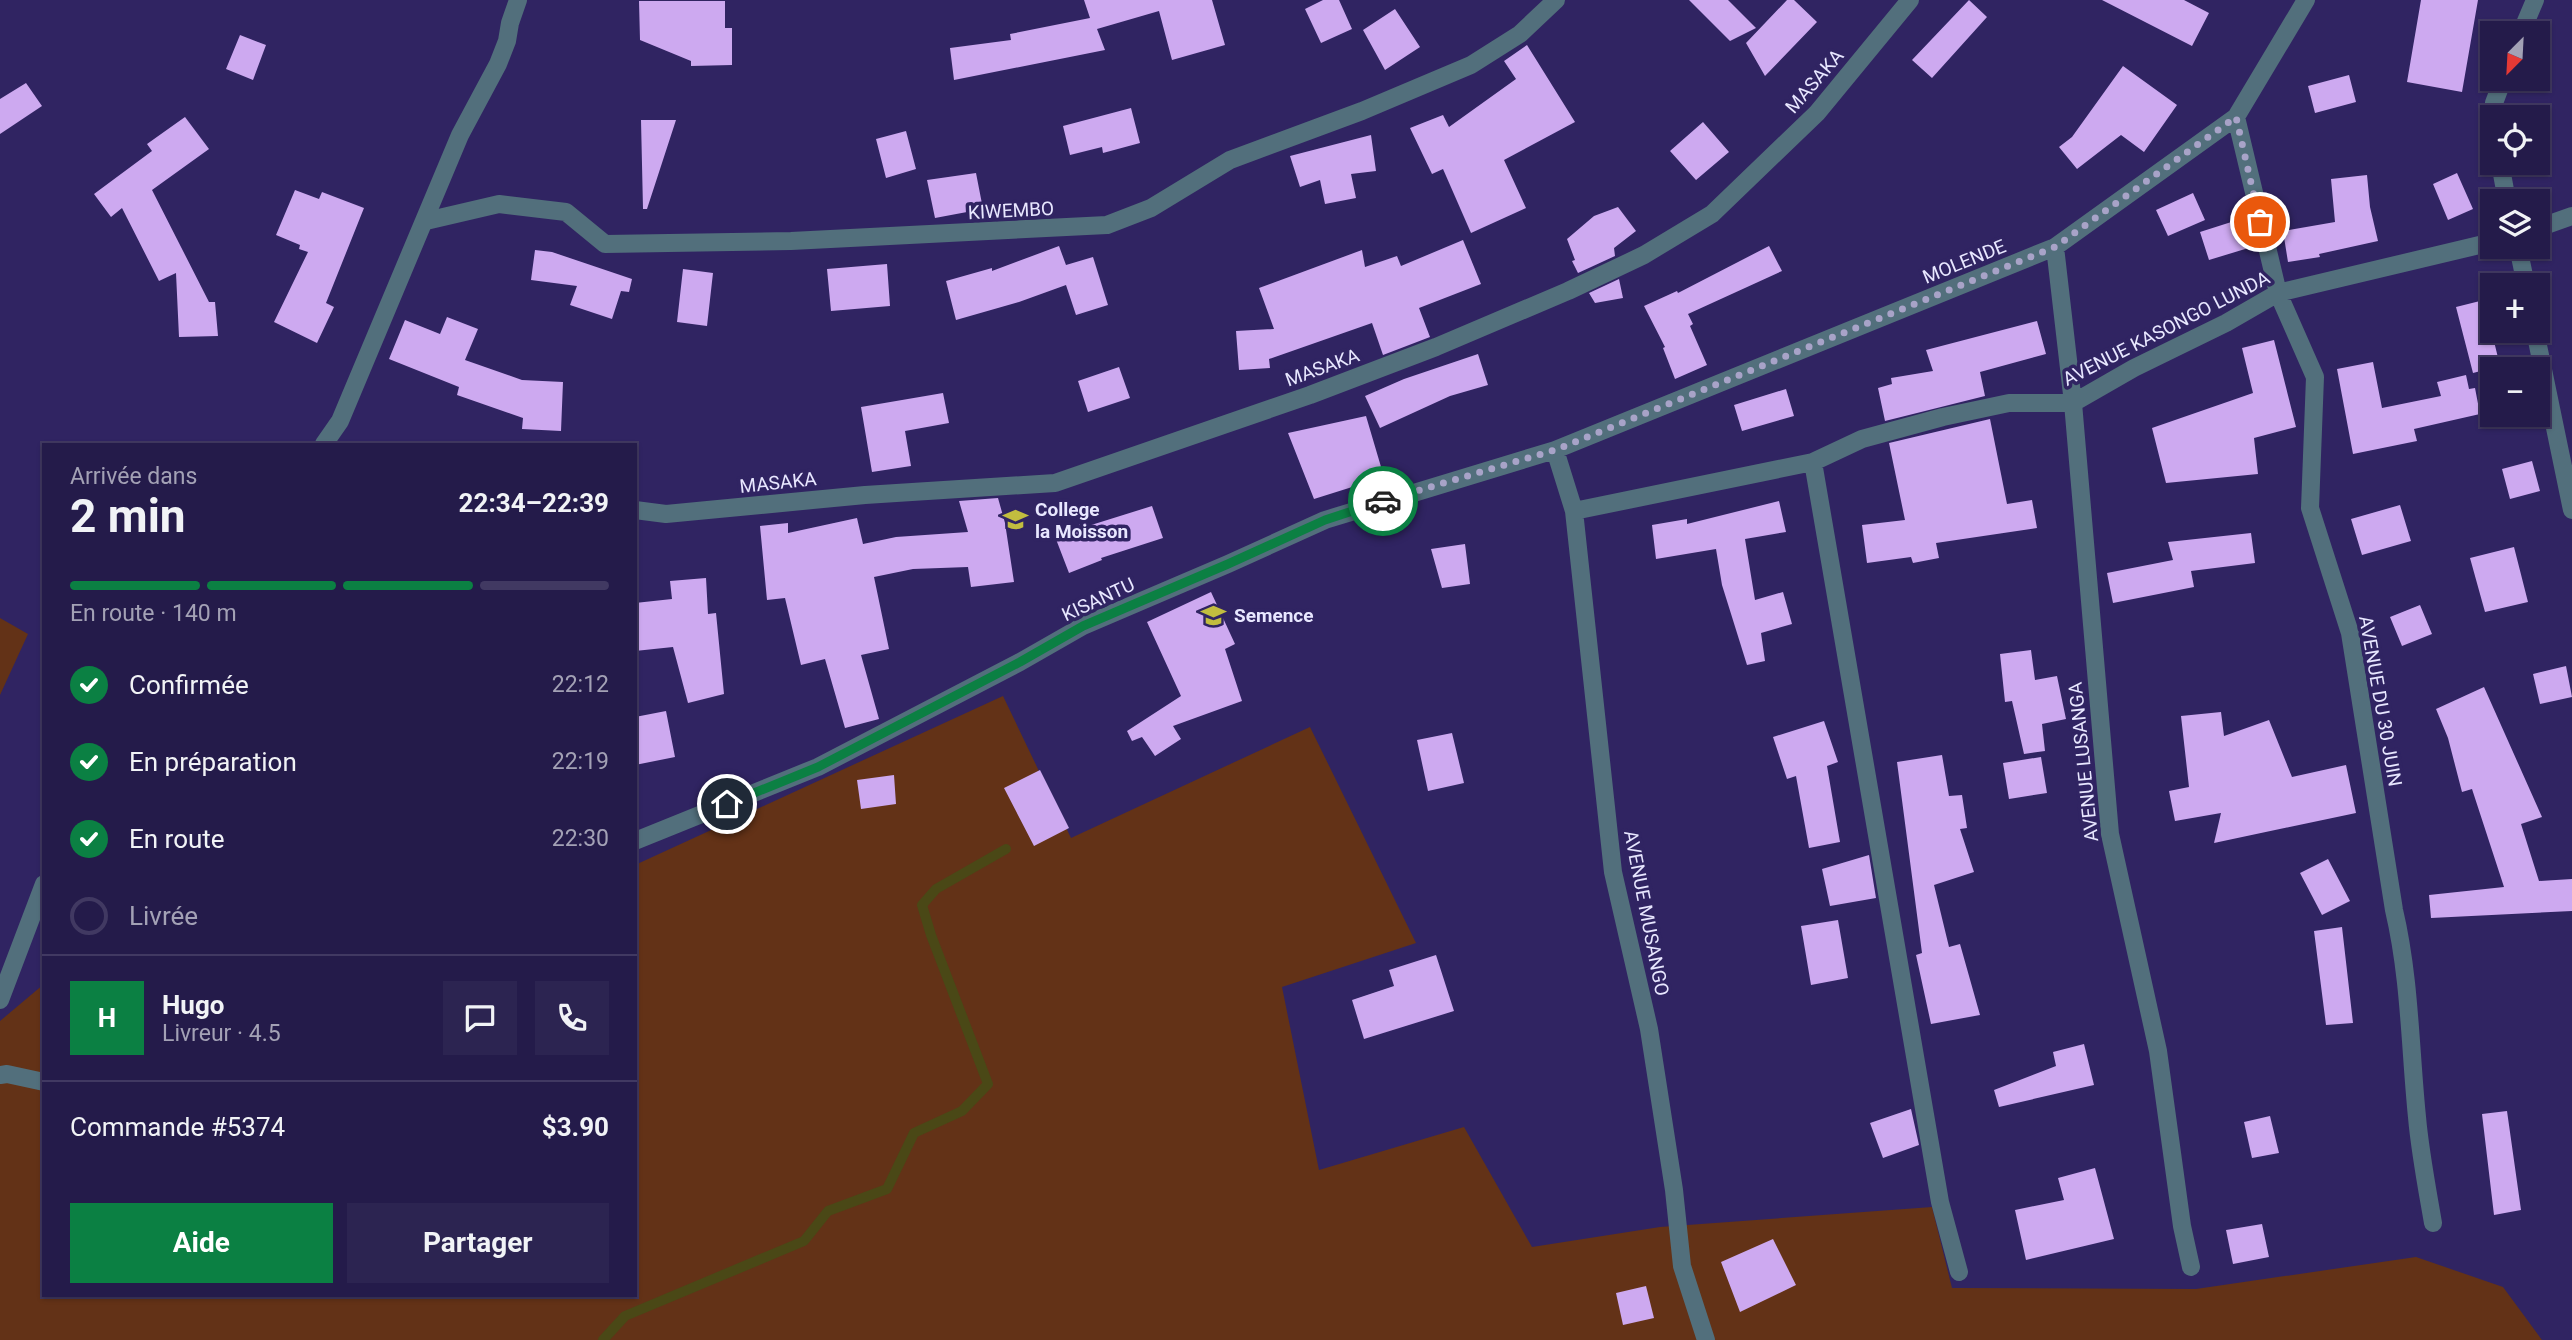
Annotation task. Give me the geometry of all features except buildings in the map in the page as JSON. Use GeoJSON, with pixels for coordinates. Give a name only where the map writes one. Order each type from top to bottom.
{"type":"FeatureCollection","features":[{"type":"Feature","properties":{"kind":"street"},"geometry":{"type":"LineString","coordinates":[[325,443],[340,421],[460,135],[498,64],[508,41],[510,23],[518,0]]}},
{"type":"Feature","properties":{"kind":"street","name":"KIWEMBO"},"geometry":{"type":"LineString","coordinates":[[426,221],[499,204],[566,212],[606,244],[804,241],[1107,225],[1151,208],[1230,160],[1362,111],[1471,65],[1520,34],[1556,0]]}},
{"type":"Feature","properties":{"kind":"street","name":"MASAKA"},"geometry":{"type":"LineString","coordinates":[[637,510],[666,514],[865,495],[1055,484],[1437,347],[1644,255],[1713,214],[1817,113],[1910,0]]}},
{"type":"Feature","properties":{"kind":"street","name":"MOLENDE"},"geometry":{"type":"LineString","coordinates":[[1555,450],[2055,247],[2236,117],[2306,0]]}},
{"type":"Feature","properties":{"kind":"street"},"geometry":{"type":"LineString","coordinates":[[2526,21],[2535,0]]}},
{"type":"Feature","properties":{"kind":"street","name":"AVENUE DU 30 JUIN"},"geometry":{"type":"LineString","coordinates":[[2236,117],[2278,293],[2315,377],[2310,508],[2350,633],[2394,910],[2401,939],[2417,1116],[2433,1223]]}},
{"type":"Feature","properties":{"kind":"street"},"geometry":{"type":"LineString","coordinates":[[2550,224],[2572,216]]}},
{"type":"Feature","properties":{"kind":"street","name":"AVENUE KASONGO LUNDA"},"geometry":{"type":"LineString","coordinates":[[1574,511],[1813,462],[1862,439],[1943,417],[2009,403],[2073,403],[2278,293],[2480,245]]}},
{"type":"Feature","properties":{"kind":"street","name":"AVENUE LUSANGA"},"geometry":{"type":"LineString","coordinates":[[2055,247],[2073,403],[2110,834],[2158,1051],[2182,1226],[2191,1267]]}},
{"type":"Feature","properties":{"kind":"street"},"geometry":{"type":"LineString","coordinates":[[2537,343],[2572,510]]}},
{"type":"Feature","properties":{"kind":"street","name":"AVENUE MUSANGO"},"geometry":{"type":"LineString","coordinates":[[1555,450],[1574,511],[1613,872],[1649,1029],[1674,1190],[1682,1266],[1706,1340]]}},
{"type":"Feature","properties":{"kind":"street","name":"KISANTU"},"geometry":{"type":"LineString","coordinates":[[637,840],[818,767],[1020,662],[1083,626],[1325,520],[1555,450]]}},
{"type":"Feature","properties":{"kind":"street"},"geometry":{"type":"LineString","coordinates":[[1813,462],[1940,1202],[1959,1272]]}},
{"type":"Feature","properties":{"kind":"street"},"geometry":{"type":"LineString","coordinates":[[0,1000],[42,889]]}},
{"type":"Feature","properties":{"kind":"street"},"geometry":{"type":"LineString","coordinates":[[0,1075],[42,1082]]}},
{"type":"Feature","properties":{"kind":"shaded area"},"geometry":{"type":"Polygon","coordinates":[[[0,618],[28,634],[0,695],[0,618]]]}},
{"type":"Feature","properties":{"kind":"shaded area"},"geometry":{"type":"Polygon","coordinates":[[[1003,696],[1071,838],[1310,727],[1416,943],[1282,987],[1319,1170],[1464,1127],[1532,1247],[1660,1227],[1932,1207],[1952,1288],[2196,1289],[2416,1257],[2503,1287],[2542,1340],[0,1340],[0,1021],[42,986],[42,1297],[637,1297],[637,864],[1003,696]]]}},
{"type":"Feature","properties":{"kind":"waterway"},"geometry":{"type":"LineString","coordinates":[[603,1340],[625,1316],[804,1241],[828,1211],[887,1189],[914,1133],[962,1111],[988,1084],[922,905],[936,889],[1006,849]]}},
{"type":"Feature","properties":{"kind":"way so far"},"geometry":{"type":"LineString","coordinates":[[1383,501],[1555,450],[2055,247],[2236,117],[2260,222]]}},
{"type":"Feature","properties":{"kind":"place","name":"College la Moisson"},"geometry":{"type":"Point","coordinates":[1015,520]}},
{"type":"Feature","properties":{"kind":"place","name":"Semence"},"geometry":{"type":"Point","coordinates":[1214,615]}},
{"type":"Feature","properties":{"kind":"route"},"geometry":{"type":"LineString","coordinates":[[727,804],[818,767],[1020,662],[1083,626],[1325,520],[1383,501]]}}]}
